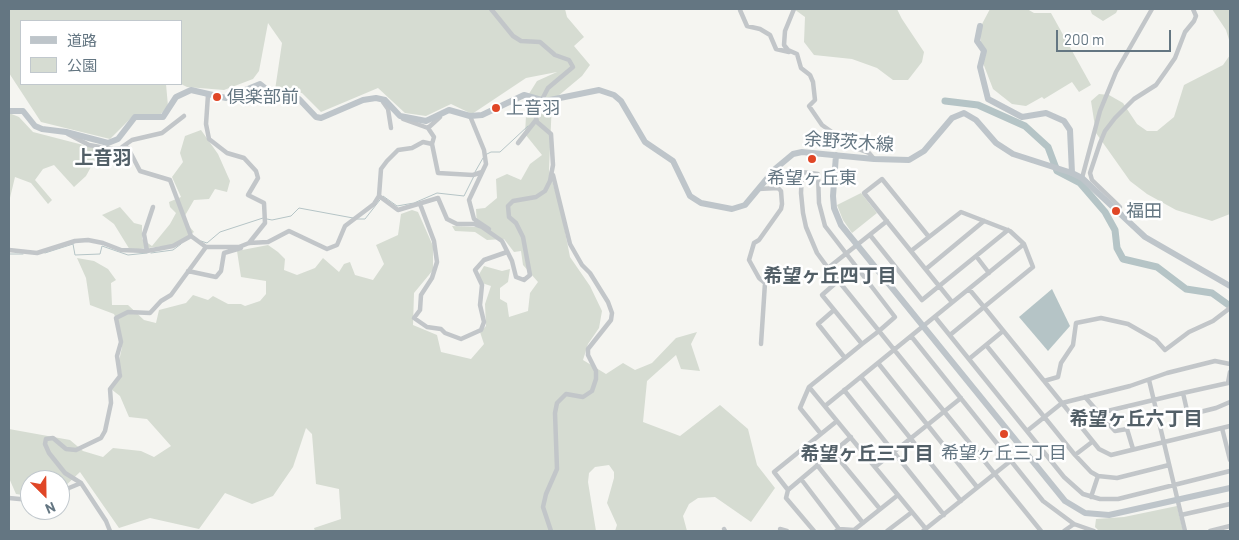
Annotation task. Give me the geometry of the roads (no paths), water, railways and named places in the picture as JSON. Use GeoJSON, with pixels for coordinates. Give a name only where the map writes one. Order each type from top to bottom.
{"type":"FeatureCollection","features":[{"type":"Feature","properties":{"kind":"main road"},"geometry":{"type":"LineString","coordinates":[[980,26],[977,41],[984,51],[980,67],[988,99],[1022,116],[1046,113],[1064,121],[1070,130],[1072,173]]}},
{"type":"Feature","properties":{"kind":"main road"},"geometry":{"type":"LineString","coordinates":[[10,112],[22,111],[35,126],[66,132],[90,140],[114,142],[135,117],[163,117],[176,97],[181,93],[191,90],[226,98],[260,84],[279,99],[299,99],[316,117],[321,118],[363,100],[383,98],[400,116],[426,120],[443,112],[452,111],[470,116]]}},
{"type":"Feature","properties":{"kind":"main road","name":"余野茨木線"},"geometry":{"type":"LineString","coordinates":[[470,116],[482,115],[520,96],[530,96],[541,100],[599,90],[614,95],[622,101],[645,142],[673,161],[686,191],[700,203],[732,209],[745,205],[775,169],[793,154],[908,160],[916,157],[952,118],[964,113],[976,120],[1004,149],[1023,158],[1072,173],[1082,178],[1145,237],[1230,286]]}},
{"type":"Feature","properties":{"kind":"main road"},"geometry":{"type":"LineString","coordinates":[[836,155],[834,208],[841,225],[1065,501],[1085,513],[1098,515],[1122,514],[1230,488]]}},
{"type":"Feature","properties":{"kind":"street"},"geometry":{"type":"LineString","coordinates":[[492,9],[503,27],[513,36],[521,41],[540,42],[555,55],[569,60],[573,67],[548,88],[535,113],[536,120],[551,134],[553,175],[570,244],[608,302],[612,313],[611,320],[588,349],[588,355],[596,371],[596,379],[592,391],[583,397],[566,394],[557,403],[555,413],[557,469],[546,494],[543,507],[552,531]]}},
{"type":"Feature","properties":{"kind":"street"},"geometry":{"type":"LineString","coordinates":[[794,9],[784,31],[784,45],[797,54],[801,68],[810,75],[813,82],[815,100],[809,106],[817,118],[835,136],[854,147],[870,153],[874,159]]}},
{"type":"Feature","properties":{"kind":"street"},"geometry":{"type":"LineString","coordinates":[[1082,178],[1100,111],[1116,72],[1152,9]]}},
{"type":"Feature","properties":{"kind":"street"},"geometry":{"type":"LineString","coordinates":[[1120,207],[1092,180],[1090,173],[1100,143],[1105,131],[1115,118],[1134,99],[1156,85],[1166,71],[1175,58],[1186,32],[1194,21],[1196,16],[1193,9]]}},
{"type":"Feature","properties":{"kind":"street"},"geometry":{"type":"LineString","coordinates":[[740,10],[747,26],[760,29],[770,35],[776,49],[792,52]]}},
{"type":"Feature","properties":{"kind":"street"},"geometry":{"type":"LineString","coordinates":[[208,95],[206,124],[209,139],[227,153],[244,158],[256,171],[258,178],[248,195],[264,203],[265,223],[249,243]]}},
{"type":"Feature","properties":{"kind":"street"},"geometry":{"type":"LineString","coordinates":[[383,98],[388,109],[391,128]]}},
{"type":"Feature","properties":{"kind":"street"},"geometry":{"type":"LineString","coordinates":[[428,128],[438,118],[452,111]]}},
{"type":"Feature","properties":{"kind":"street"},"geometry":{"type":"LineString","coordinates":[[66,132],[89,145],[111,149],[122,147],[132,140],[162,134],[184,116]]}},
{"type":"Feature","properties":{"kind":"street"},"geometry":{"type":"LineString","coordinates":[[400,116],[428,128],[434,137],[432,144],[438,173],[473,175],[482,172]]}},
{"type":"Feature","properties":{"kind":"street"},"geometry":{"type":"LineString","coordinates":[[470,116],[486,155],[486,164],[469,200],[474,219],[484,224],[493,234]]}},
{"type":"Feature","properties":{"kind":"street"},"geometry":{"type":"LineString","coordinates":[[518,143],[536,120]]}},
{"type":"Feature","properties":{"kind":"street"},"geometry":{"type":"LineString","coordinates":[[188,271],[216,277],[221,271],[224,253],[249,243],[268,242],[289,231],[299,234],[311,244],[327,249],[333,248],[340,240],[345,226],[374,204],[379,196],[381,169],[398,150],[412,148],[423,142],[432,144]]}},
{"type":"Feature","properties":{"kind":"street"},"geometry":{"type":"LineString","coordinates":[[122,147],[130,150],[140,171],[170,180],[191,236],[206,247],[244,245]]}},
{"type":"Feature","properties":{"kind":"street"},"geometry":{"type":"LineString","coordinates":[[821,434],[800,408],[809,386],[879,331],[895,317],[830,236],[821,215],[818,174],[802,172],[801,193],[806,227],[817,253],[838,281],[879,331],[994,474],[1041,531]]}},
{"type":"Feature","properties":{"kind":"street"},"geometry":{"type":"LineString","coordinates":[[379,196],[398,210],[436,197],[445,216],[452,222],[474,224],[502,241],[516,277],[524,280],[528,278],[531,271],[521,230],[509,217],[508,206],[513,201],[530,199],[545,192],[553,175]]}},
{"type":"Feature","properties":{"kind":"street"},"geometry":{"type":"LineString","coordinates":[[929,237],[882,179],[864,193],[952,302]]}},
{"type":"Feature","properties":{"kind":"street"},"geometry":{"type":"LineString","coordinates":[[758,189],[778,188],[781,191],[782,204],[781,209],[765,232],[754,243],[749,260],[759,278],[765,283],[761,344]]}},
{"type":"Feature","properties":{"kind":"street"},"geometry":{"type":"LineString","coordinates":[[420,204],[434,241],[437,262],[432,278],[421,295],[420,310],[414,318],[427,327],[441,329],[445,333],[460,339],[481,330],[484,322],[480,305],[482,285],[475,270],[484,260],[507,252]]}},
{"type":"Feature","properties":{"kind":"street"},"geometry":{"type":"LineString","coordinates":[[147,251],[144,234],[153,207]]}},
{"type":"Feature","properties":{"kind":"street"},"geometry":{"type":"LineString","coordinates":[[911,251],[961,212],[1008,230],[1024,244],[1034,267],[950,335]]}},
{"type":"Feature","properties":{"kind":"street"},"geometry":{"type":"LineString","coordinates":[[828,268],[887,221]]}},
{"type":"Feature","properties":{"kind":"street"},"geometry":{"type":"LineString","coordinates":[[926,269],[984,221]]}},
{"type":"Feature","properties":{"kind":"street"},"geometry":{"type":"LineString","coordinates":[[870,235],[922,300],[1008,230]]}},
{"type":"Feature","properties":{"kind":"street"},"geometry":{"type":"LineString","coordinates":[[9,250],[38,253],[75,241],[88,240],[103,243],[120,250],[147,251],[173,246],[191,236]]}},
{"type":"Feature","properties":{"kind":"street"},"geometry":{"type":"LineString","coordinates":[[825,406],[1024,244]]}},
{"type":"Feature","properties":{"kind":"street"},"geometry":{"type":"LineString","coordinates":[[110,531],[106,521],[81,483],[65,473],[55,461],[45,444],[46,440],[53,438],[66,448],[76,450],[101,438],[105,432],[111,403],[110,389],[120,376],[117,356],[121,342],[116,318],[128,312],[150,313],[161,301],[171,295],[206,247]]}},
{"type":"Feature","properties":{"kind":"street"},"geometry":{"type":"LineString","coordinates":[[976,256],[989,273]]}},
{"type":"Feature","properties":{"kind":"street"},"geometry":{"type":"LineString","coordinates":[[838,281],[822,295],[862,344]]}},
{"type":"Feature","properties":{"kind":"street"},"geometry":{"type":"LineString","coordinates":[[969,289],[1092,442],[1103,452],[1111,455],[1230,426]]}},
{"type":"Feature","properties":{"kind":"street"},"geometry":{"type":"LineString","coordinates":[[1044,380],[1058,377],[1061,362],[1073,345],[1076,323],[1101,318],[1128,324],[1156,340],[1165,350],[1189,332],[1213,321],[1230,308]]}},
{"type":"Feature","properties":{"kind":"street"},"geometry":{"type":"LineString","coordinates":[[834,310],[818,324],[845,358]]}},
{"type":"Feature","properties":{"kind":"street"},"geometry":{"type":"LineString","coordinates":[[935,317],[1070,484],[1091,497],[1108,500],[1230,472]]}},
{"type":"Feature","properties":{"kind":"street"},"geometry":{"type":"LineString","coordinates":[[969,359],[1003,331]]}},
{"type":"Feature","properties":{"kind":"street"},"geometry":{"type":"LineString","coordinates":[[912,336],[1043,501],[1074,524],[1094,531]]}},
{"type":"Feature","properties":{"kind":"street"},"geometry":{"type":"LineString","coordinates":[[986,345],[1085,468],[1098,476],[1117,478],[1170,465]]}},
{"type":"Feature","properties":{"kind":"street"},"geometry":{"type":"LineString","coordinates":[[1027,431],[1062,403],[1215,361],[1230,364]]}},
{"type":"Feature","properties":{"kind":"street"},"geometry":{"type":"LineString","coordinates":[[878,363],[977,487]]}},
{"type":"Feature","properties":{"kind":"street"},"geometry":{"type":"LineString","coordinates":[[1099,413],[1228,383],[1230,372]]}},
{"type":"Feature","properties":{"kind":"street"},"geometry":{"type":"LineString","coordinates":[[861,377],[961,501]]}},
{"type":"Feature","properties":{"kind":"street"},"geometry":{"type":"LineString","coordinates":[[1150,380],[1185,531]]}},
{"type":"Feature","properties":{"kind":"street"},"geometry":{"type":"LineString","coordinates":[[809,386],[912,512],[924,530],[1023,451]]}},
{"type":"Feature","properties":{"kind":"street"},"geometry":{"type":"LineString","coordinates":[[844,390],[944,515]]}},
{"type":"Feature","properties":{"kind":"street"},"geometry":{"type":"LineString","coordinates":[[1183,393],[1188,414],[1216,408],[1230,402]]}},
{"type":"Feature","properties":{"kind":"street"},"geometry":{"type":"LineString","coordinates":[[1085,397],[1115,431],[1127,429],[1133,449]]}},
{"type":"Feature","properties":{"kind":"street"},"geometry":{"type":"LineString","coordinates":[[875,467],[961,398]]}},
{"type":"Feature","properties":{"kind":"street"},"geometry":{"type":"LineString","coordinates":[[788,490],[774,472],[837,421]]}},
{"type":"Feature","properties":{"kind":"street"},"geometry":{"type":"LineString","coordinates":[[1222,428],[1229,449],[1230,460]]}},
{"type":"Feature","properties":{"kind":"street"},"geometry":{"type":"LineString","coordinates":[[814,531],[786,498],[788,490],[851,437]]}},
{"type":"Feature","properties":{"kind":"street"},"geometry":{"type":"LineString","coordinates":[[1075,456],[1092,442]]}},
{"type":"Feature","properties":{"kind":"street"},"geometry":{"type":"LineString","coordinates":[[834,452],[880,509]]}},
{"type":"Feature","properties":{"kind":"street"},"geometry":{"type":"LineString","coordinates":[[817,466],[863,523]]}},
{"type":"Feature","properties":{"kind":"street"},"geometry":{"type":"LineString","coordinates":[[1091,497],[1098,476]]}},
{"type":"Feature","properties":{"kind":"street"},"geometry":{"type":"LineString","coordinates":[[801,480],[838,530],[854,530],[898,495]]}},
{"type":"Feature","properties":{"kind":"street"},"geometry":{"type":"LineString","coordinates":[[70,488],[81,483]]}},
{"type":"Feature","properties":{"kind":"street"},"geometry":{"type":"LineString","coordinates":[[1181,515],[1230,504]]}},
{"type":"Feature","properties":{"kind":"street"},"geometry":{"type":"LineString","coordinates":[[887,531],[912,512]]}},
{"type":"Feature","properties":{"kind":"street"},"geometry":{"type":"LineString","coordinates":[[1067,530],[1074,524]]}},
{"type":"Feature","properties":{"kind":"street"},"geometry":{"type":"LineString","coordinates":[[1210,531],[1230,526]]}},
{"type":"Feature","properties":{"kind":"street"},"geometry":{"type":"LineString","coordinates":[[780,529],[787,531]]}},
{"type":"Feature","properties":{"kind":"waterway"},"geometry":{"type":"LineString","coordinates":[[945,101],[978,105],[1025,126],[1048,147],[1057,171],[1080,183],[1105,212],[1115,230],[1117,248],[1123,259],[1157,267],[1186,289],[1212,293],[1230,306]]}},
{"type":"Feature","properties":{"kind":"waterway"},"geometry":{"type":"LineString","coordinates":[[485,155],[491,152],[500,152],[528,126]]}},
{"type":"Feature","properties":{"kind":"waterway"},"geometry":{"type":"LineString","coordinates":[[475,172],[483,158]]}},
{"type":"Feature","properties":{"kind":"waterway"},"geometry":{"type":"LineString","coordinates":[[357,219],[365,219],[383,196],[397,206],[414,203],[437,193],[464,196],[474,176]]}},
{"type":"Feature","properties":{"kind":"waterway"},"geometry":{"type":"LineString","coordinates":[[267,219],[272,220],[291,216],[299,208],[353,218]]}},
{"type":"Feature","properties":{"kind":"waterway"},"geometry":{"type":"LineString","coordinates":[[201,241],[207,243],[220,232],[263,218]]}},
{"type":"Feature","properties":{"kind":"waterway"},"geometry":{"type":"LineString","coordinates":[[45,253],[73,244],[75,255],[100,254],[102,246],[128,255],[147,253]]}},
{"type":"Feature","properties":{"kind":"waterway"},"geometry":{"type":"LineString","coordinates":[[151,253],[173,250],[181,244]]}},
{"type":"Feature","properties":{"kind":"waterway"},"geometry":{"type":"LineString","coordinates":[[9,254],[23,254]]}},
{"type":"Feature","properties":{"kind":"place","name":"倶楽部前"},"geometry":{"type":"Point","coordinates":[217,97]}},
{"type":"Feature","properties":{"kind":"place","name":"上音羽"},"geometry":{"type":"Point","coordinates":[496,108]}},
{"type":"Feature","properties":{"kind":"place","name":"希望ヶ丘東"},"geometry":{"type":"Point","coordinates":[812,159]}},
{"type":"Feature","properties":{"kind":"place","name":"福田"},"geometry":{"type":"Point","coordinates":[1116,211]}},
{"type":"Feature","properties":{"kind":"place","name":"希望ヶ丘三丁目"},"geometry":{"type":"Point","coordinates":[1004,434]}},
{"type":"Feature","properties":{"kind":"district","name":"上音羽"},"geometry":{"type":"Point","coordinates":[103,158]}},
{"type":"Feature","properties":{"kind":"district","name":"希望ヶ丘四丁目"},"geometry":{"type":"Point","coordinates":[830,276]}},
{"type":"Feature","properties":{"kind":"district","name":"希望ヶ丘六丁目"},"geometry":{"type":"Point","coordinates":[1136,419]}},
{"type":"Feature","properties":{"kind":"district","name":"希望ヶ丘三丁目"},"geometry":{"type":"Point","coordinates":[867,454]}}]}
